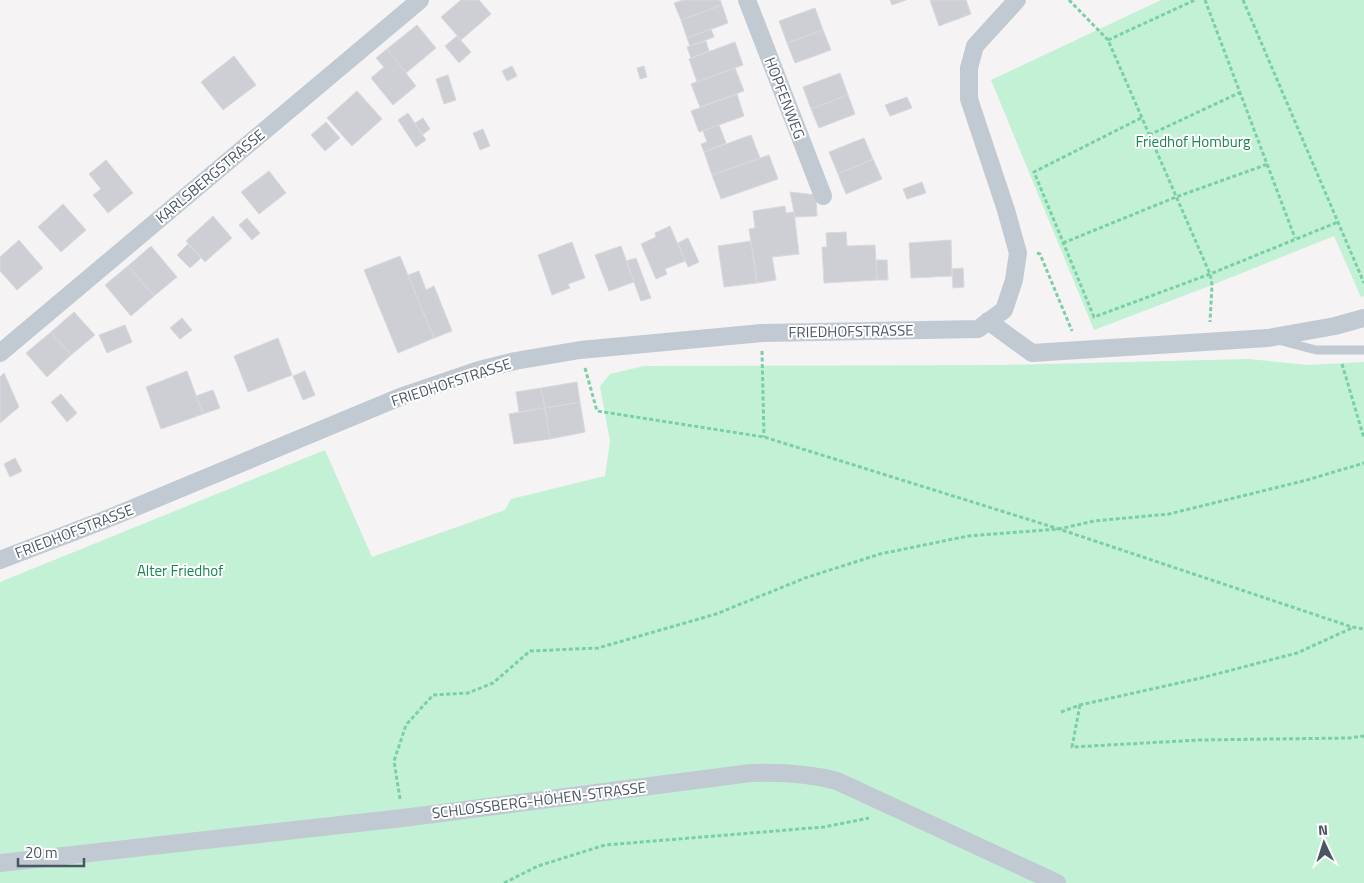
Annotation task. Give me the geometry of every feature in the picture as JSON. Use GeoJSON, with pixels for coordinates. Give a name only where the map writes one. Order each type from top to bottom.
{"type":"FeatureCollection","features":[{"type":"Feature","properties":{"kind":"street","name":"KARLSBERGSTRASSE"},"geometry":{"type":"LineString","coordinates":[[0,352],[420,0]]}},
{"type":"Feature","properties":{"kind":"street","name":"HOPFENWEG"},"geometry":{"type":"LineString","coordinates":[[747,0],[823,196]]}},
{"type":"Feature","properties":{"kind":"street","name":"FRIEDHOFSTRASSE"},"geometry":{"type":"LineString","coordinates":[[0,560],[107,519],[391,400],[479,370],[580,350],[762,333],[978,329],[1004,310],[1014,280],[1018,253],[969,99],[969,68],[975,46],[1017,0]]}},
{"type":"Feature","properties":{"kind":"street"},"geometry":{"type":"LineString","coordinates":[[988,321],[1032,353],[1268,338],[1364,318]]}},
{"type":"Feature","properties":{"kind":"street","name":"SCHLOSSBERG-HÖHEN-STRASSE"},"geometry":{"type":"LineString","coordinates":[[0,863],[403,818],[751,773],[785,772],[815,775],[837,781],[1057,883]]}},
{"type":"Feature","properties":{"kind":"lane"},"geometry":{"type":"LineString","coordinates":[[1268,338],[1316,350],[1364,350]]}},
{"type":"Feature","properties":{"kind":"path"},"geometry":{"type":"LineString","coordinates":[[1069,0],[1108,40],[1210,274],[1212,285],[1209,319],[1215,341]]}},
{"type":"Feature","properties":{"kind":"path"},"geometry":{"type":"LineString","coordinates":[[1108,40],[1195,0]]}},
{"type":"Feature","properties":{"kind":"path"},"geometry":{"type":"LineString","coordinates":[[1206,0],[1295,238]]}},
{"type":"Feature","properties":{"kind":"path"},"geometry":{"type":"LineString","coordinates":[[1243,0],[1364,283]]}},
{"type":"Feature","properties":{"kind":"path"},"geometry":{"type":"LineString","coordinates":[[1149,135],[1241,92]]}},
{"type":"Feature","properties":{"kind":"path"},"geometry":{"type":"LineString","coordinates":[[1141,118],[1034,172],[1094,317],[1210,274],[1338,222]]}},
{"type":"Feature","properties":{"kind":"path"},"geometry":{"type":"LineString","coordinates":[[1063,243],[1176,196],[1268,164]]}},
{"type":"Feature","properties":{"kind":"path"},"geometry":{"type":"LineString","coordinates":[[1014,237],[1040,254],[1079,350]]}},
{"type":"Feature","properties":{"kind":"path"},"geometry":{"type":"LineString","coordinates":[[762,333],[764,437]]}},
{"type":"Feature","properties":{"kind":"path"},"geometry":{"type":"LineString","coordinates":[[580,350],[597,411],[764,437],[1059,529],[1352,628],[1364,629]]}},
{"type":"Feature","properties":{"kind":"path"},"geometry":{"type":"LineString","coordinates":[[1338,351],[1364,438]]}},
{"type":"Feature","properties":{"kind":"path"},"geometry":{"type":"LineString","coordinates":[[403,818],[394,761],[406,725],[433,695],[468,693],[493,683],[530,651],[598,648],[716,614],[805,578],[880,554],[968,536],[1059,529],[1094,521],[1169,514],[1307,480],[1364,463]]}},
{"type":"Feature","properties":{"kind":"path"},"geometry":{"type":"LineString","coordinates":[[1061,712],[1080,705],[1201,678],[1296,653],[1352,628]]}},
{"type":"Feature","properties":{"kind":"path"},"geometry":{"type":"LineString","coordinates":[[1080,705],[1072,747],[1200,740],[1349,738],[1364,736]]}},
{"type":"Feature","properties":{"kind":"path"},"geometry":{"type":"LineString","coordinates":[[504,883],[538,866],[605,845],[824,828],[904,812]]}},
{"type":"Feature","properties":{"kind":"green space","name":"Friedhof Homburg"},"geometry":{"type":"Polygon","coordinates":[[[1161,0],[1364,0],[1364,296],[1361,297],[1334,236],[1094,330],[991,80],[1161,0]]]}},
{"type":"Feature","properties":{"kind":"green space","name":"Alter Friedhof"},"geometry":{"type":"Polygon","coordinates":[[[1249,359],[1308,365],[1364,362],[1364,883],[0,883],[0,582],[325,450],[372,557],[505,510],[511,499],[605,476],[610,442],[600,386],[610,374],[644,366],[1002,365],[1249,359]]]}},
{"type":"Feature","properties":{"kind":"building"},"geometry":{"type":"Polygon","coordinates":[[[461,0],[479,0],[491,14],[461,40],[441,17],[461,0]]]}},
{"type":"Feature","properties":{"kind":"building"},"geometry":{"type":"Polygon","coordinates":[[[683,0],[720,0],[722,5],[681,20],[674,3],[683,0]]]}},
{"type":"Feature","properties":{"kind":"building"},"geometry":{"type":"Polygon","coordinates":[[[890,0],[906,0],[892,5],[890,0]]]}},
{"type":"Feature","properties":{"kind":"building"},"geometry":{"type":"Polygon","coordinates":[[[930,0],[966,0],[971,14],[939,26],[930,0]]]}},
{"type":"Feature","properties":{"kind":"building"},"geometry":{"type":"Polygon","coordinates":[[[722,5],[728,23],[687,38],[681,20],[722,5]]]}},
{"type":"Feature","properties":{"kind":"building"},"geometry":{"type":"Polygon","coordinates":[[[815,8],[823,30],[787,43],[779,21],[815,8]]]}},
{"type":"Feature","properties":{"kind":"building"},"geometry":{"type":"Polygon","coordinates":[[[417,25],[436,48],[406,73],[387,49],[417,25]]]}},
{"type":"Feature","properties":{"kind":"building"},"geometry":{"type":"Polygon","coordinates":[[[711,29],[714,37],[690,46],[687,38],[711,29]]]}},
{"type":"Feature","properties":{"kind":"building"},"geometry":{"type":"Polygon","coordinates":[[[823,30],[831,50],[795,63],[787,43],[823,30]]]}},
{"type":"Feature","properties":{"kind":"building"},"geometry":{"type":"Polygon","coordinates":[[[457,36],[471,52],[459,63],[445,46],[457,36]]]}},
{"type":"Feature","properties":{"kind":"building"},"geometry":{"type":"Polygon","coordinates":[[[706,41],[709,51],[691,58],[687,47],[706,41]]]}},
{"type":"Feature","properties":{"kind":"building"},"geometry":{"type":"Polygon","coordinates":[[[735,42],[743,65],[697,82],[689,59],[735,42]]]}},
{"type":"Feature","properties":{"kind":"building"},"geometry":{"type":"Polygon","coordinates":[[[387,49],[416,86],[393,105],[371,78],[384,67],[376,58],[387,49]]]}},
{"type":"Feature","properties":{"kind":"building"},"geometry":{"type":"Polygon","coordinates":[[[234,56],[256,85],[223,110],[201,82],[234,56]]]}},
{"type":"Feature","properties":{"kind":"building"},"geometry":{"type":"Polygon","coordinates":[[[512,66],[517,76],[507,81],[502,71],[512,66]]]}},
{"type":"Feature","properties":{"kind":"building"},"geometry":{"type":"Polygon","coordinates":[[[644,66],[647,77],[640,79],[637,68],[644,66]]]}},
{"type":"Feature","properties":{"kind":"building"},"geometry":{"type":"Polygon","coordinates":[[[735,68],[744,91],[700,107],[691,84],[735,68]]]}},
{"type":"Feature","properties":{"kind":"building"},"geometry":{"type":"Polygon","coordinates":[[[840,73],[848,95],[811,109],[803,87],[840,73]]]}},
{"type":"Feature","properties":{"kind":"building"},"geometry":{"type":"Polygon","coordinates":[[[448,75],[456,100],[444,104],[436,79],[448,75]]]}},
{"type":"Feature","properties":{"kind":"building"},"geometry":{"type":"Polygon","coordinates":[[[357,91],[382,119],[352,146],[327,118],[357,91]]]}},
{"type":"Feature","properties":{"kind":"building"},"geometry":{"type":"Polygon","coordinates":[[[737,94],[744,116],[699,132],[691,111],[737,94]]]}},
{"type":"Feature","properties":{"kind":"building"},"geometry":{"type":"Polygon","coordinates":[[[848,95],[855,114],[819,128],[811,109],[848,95]]]}},
{"type":"Feature","properties":{"kind":"building"},"geometry":{"type":"Polygon","coordinates":[[[907,97],[912,108],[890,116],[885,105],[907,97]]]}},
{"type":"Feature","properties":{"kind":"building"},"geometry":{"type":"Polygon","coordinates":[[[408,113],[426,140],[416,147],[398,120],[408,113]]]}},
{"type":"Feature","properties":{"kind":"building"},"geometry":{"type":"Polygon","coordinates":[[[423,118],[430,129],[422,135],[415,123],[423,118]]]}},
{"type":"Feature","properties":{"kind":"building"},"geometry":{"type":"Polygon","coordinates":[[[326,122],[340,138],[325,151],[311,135],[326,122]]]}},
{"type":"Feature","properties":{"kind":"building"},"geometry":{"type":"Polygon","coordinates":[[[719,125],[726,143],[704,152],[701,144],[707,142],[703,131],[719,125]]]}},
{"type":"Feature","properties":{"kind":"building"},"geometry":{"type":"Polygon","coordinates":[[[483,129],[490,146],[480,150],[473,133],[483,129]]]}},
{"type":"Feature","properties":{"kind":"building"},"geometry":{"type":"Polygon","coordinates":[[[751,135],[760,158],[712,175],[704,152],[751,135]]]}},
{"type":"Feature","properties":{"kind":"building"},"geometry":{"type":"Polygon","coordinates":[[[864,138],[873,159],[838,174],[829,152],[864,138]]]}},
{"type":"Feature","properties":{"kind":"building"},"geometry":{"type":"Polygon","coordinates":[[[769,155],[778,179],[721,199],[712,175],[769,155]]]}},
{"type":"Feature","properties":{"kind":"building"},"geometry":{"type":"Polygon","coordinates":[[[873,159],[882,179],[846,194],[838,174],[873,159]]]}},
{"type":"Feature","properties":{"kind":"building"},"geometry":{"type":"Polygon","coordinates":[[[106,160],[133,193],[108,213],[93,195],[101,189],[89,174],[106,160]]]}},
{"type":"Feature","properties":{"kind":"building"},"geometry":{"type":"Polygon","coordinates":[[[269,171],[286,193],[259,214],[241,192],[269,171]]]}},
{"type":"Feature","properties":{"kind":"building"},"geometry":{"type":"Polygon","coordinates":[[[922,182],[926,193],[907,199],[903,189],[922,182]]]}},
{"type":"Feature","properties":{"kind":"building"},"geometry":{"type":"Polygon","coordinates":[[[790,192],[816,195],[817,216],[795,217],[790,192]]]}},
{"type":"Feature","properties":{"kind":"building"},"geometry":{"type":"Polygon","coordinates":[[[63,204],[86,230],[61,252],[38,227],[63,204]]]}},
{"type":"Feature","properties":{"kind":"building"},"geometry":{"type":"Polygon","coordinates":[[[785,206],[786,213],[794,212],[799,254],[772,257],[776,280],[757,283],[749,229],[755,228],[753,211],[785,206]]]}},
{"type":"Feature","properties":{"kind":"building"},"geometry":{"type":"Polygon","coordinates":[[[213,216],[232,238],[205,262],[186,241],[213,216]]]}},
{"type":"Feature","properties":{"kind":"building"},"geometry":{"type":"Polygon","coordinates":[[[247,218],[260,233],[252,240],[239,225],[247,218]]]}},
{"type":"Feature","properties":{"kind":"building"},"geometry":{"type":"Polygon","coordinates":[[[670,226],[685,261],[665,269],[667,274],[656,279],[641,244],[656,237],[655,233],[670,226]]]}},
{"type":"Feature","properties":{"kind":"building"},"geometry":{"type":"Polygon","coordinates":[[[846,232],[847,246],[875,245],[877,280],[824,283],[822,247],[827,247],[826,233],[846,232]]]}},
{"type":"Feature","properties":{"kind":"building"},"geometry":{"type":"Polygon","coordinates":[[[688,238],[699,262],[688,267],[678,243],[688,238]]]}},
{"type":"Feature","properties":{"kind":"building"},"geometry":{"type":"Polygon","coordinates":[[[19,240],[43,268],[17,290],[0,271],[0,257],[19,240]]]}},
{"type":"Feature","properties":{"kind":"building"},"geometry":{"type":"Polygon","coordinates":[[[951,240],[952,276],[911,278],[909,243],[951,240]]]}},
{"type":"Feature","properties":{"kind":"building"},"geometry":{"type":"Polygon","coordinates":[[[751,241],[757,283],[724,287],[718,246],[751,241]]]}},
{"type":"Feature","properties":{"kind":"building"},"geometry":{"type":"Polygon","coordinates":[[[572,242],[585,278],[568,284],[570,288],[552,295],[538,255],[572,242]]]}},
{"type":"Feature","properties":{"kind":"building"},"geometry":{"type":"Polygon","coordinates":[[[188,244],[201,258],[190,268],[177,255],[188,244]]]}},
{"type":"Feature","properties":{"kind":"building"},"geometry":{"type":"Polygon","coordinates":[[[151,246],[177,277],[154,296],[128,266],[151,246]]]}},
{"type":"Feature","properties":{"kind":"building"},"geometry":{"type":"Polygon","coordinates":[[[621,246],[634,282],[609,291],[595,255],[621,246]]]}},
{"type":"Feature","properties":{"kind":"building"},"geometry":{"type":"Polygon","coordinates":[[[400,256],[434,338],[398,353],[364,270],[400,256]]]}},
{"type":"Feature","properties":{"kind":"building"},"geometry":{"type":"Polygon","coordinates":[[[636,258],[651,298],[641,301],[626,261],[636,258]]]}},
{"type":"Feature","properties":{"kind":"building"},"geometry":{"type":"Polygon","coordinates":[[[876,260],[887,260],[888,280],[877,280],[876,260]]]}},
{"type":"Feature","properties":{"kind":"building"},"geometry":{"type":"Polygon","coordinates":[[[128,266],[154,296],[131,316],[105,285],[128,266]]]}},
{"type":"Feature","properties":{"kind":"building"},"geometry":{"type":"Polygon","coordinates":[[[963,268],[964,287],[953,288],[952,269],[963,268]]]}},
{"type":"Feature","properties":{"kind":"building"},"geometry":{"type":"Polygon","coordinates":[[[419,271],[426,290],[434,286],[452,331],[434,338],[408,275],[419,271]]]}},
{"type":"Feature","properties":{"kind":"building"},"geometry":{"type":"Polygon","coordinates":[[[74,312],[95,335],[71,355],[51,332],[74,312]]]}},
{"type":"Feature","properties":{"kind":"building"},"geometry":{"type":"Polygon","coordinates":[[[182,318],[192,330],[180,339],[170,328],[182,318]]]}},
{"type":"Feature","properties":{"kind":"building"},"geometry":{"type":"Polygon","coordinates":[[[125,325],[132,342],[107,353],[99,335],[125,325]]]}},
{"type":"Feature","properties":{"kind":"building"},"geometry":{"type":"Polygon","coordinates":[[[51,332],[71,355],[47,377],[26,353],[51,332]]]}},
{"type":"Feature","properties":{"kind":"building"},"geometry":{"type":"Polygon","coordinates":[[[278,338],[292,375],[248,392],[234,356],[278,338]]]}},
{"type":"Feature","properties":{"kind":"building"},"geometry":{"type":"Polygon","coordinates":[[[187,371],[203,414],[161,429],[146,387],[187,371]]]}},
{"type":"Feature","properties":{"kind":"building"},"geometry":{"type":"Polygon","coordinates":[[[305,371],[315,395],[303,400],[293,376],[305,371]]]}},
{"type":"Feature","properties":{"kind":"building"},"geometry":{"type":"Polygon","coordinates":[[[4,373],[19,407],[0,423],[0,377],[4,373]]]}},
{"type":"Feature","properties":{"kind":"building"},"geometry":{"type":"Polygon","coordinates":[[[577,382],[580,402],[545,408],[541,388],[577,382]]]}},
{"type":"Feature","properties":{"kind":"building"},"geometry":{"type":"Polygon","coordinates":[[[541,388],[545,408],[519,412],[516,392],[541,388]]]}},
{"type":"Feature","properties":{"kind":"building"},"geometry":{"type":"Polygon","coordinates":[[[213,390],[220,408],[203,414],[196,396],[213,390]]]}},
{"type":"Feature","properties":{"kind":"building"},"geometry":{"type":"Polygon","coordinates":[[[61,394],[77,413],[67,422],[51,402],[61,394]]]}},
{"type":"Feature","properties":{"kind":"building"},"geometry":{"type":"Polygon","coordinates":[[[580,402],[585,432],[550,439],[545,408],[580,402]]]}},
{"type":"Feature","properties":{"kind":"building"},"geometry":{"type":"Polygon","coordinates":[[[545,408],[550,439],[514,444],[509,414],[545,408]]]}},
{"type":"Feature","properties":{"kind":"building"},"geometry":{"type":"Polygon","coordinates":[[[15,458],[22,471],[10,477],[4,464],[15,458]]]}}]}
